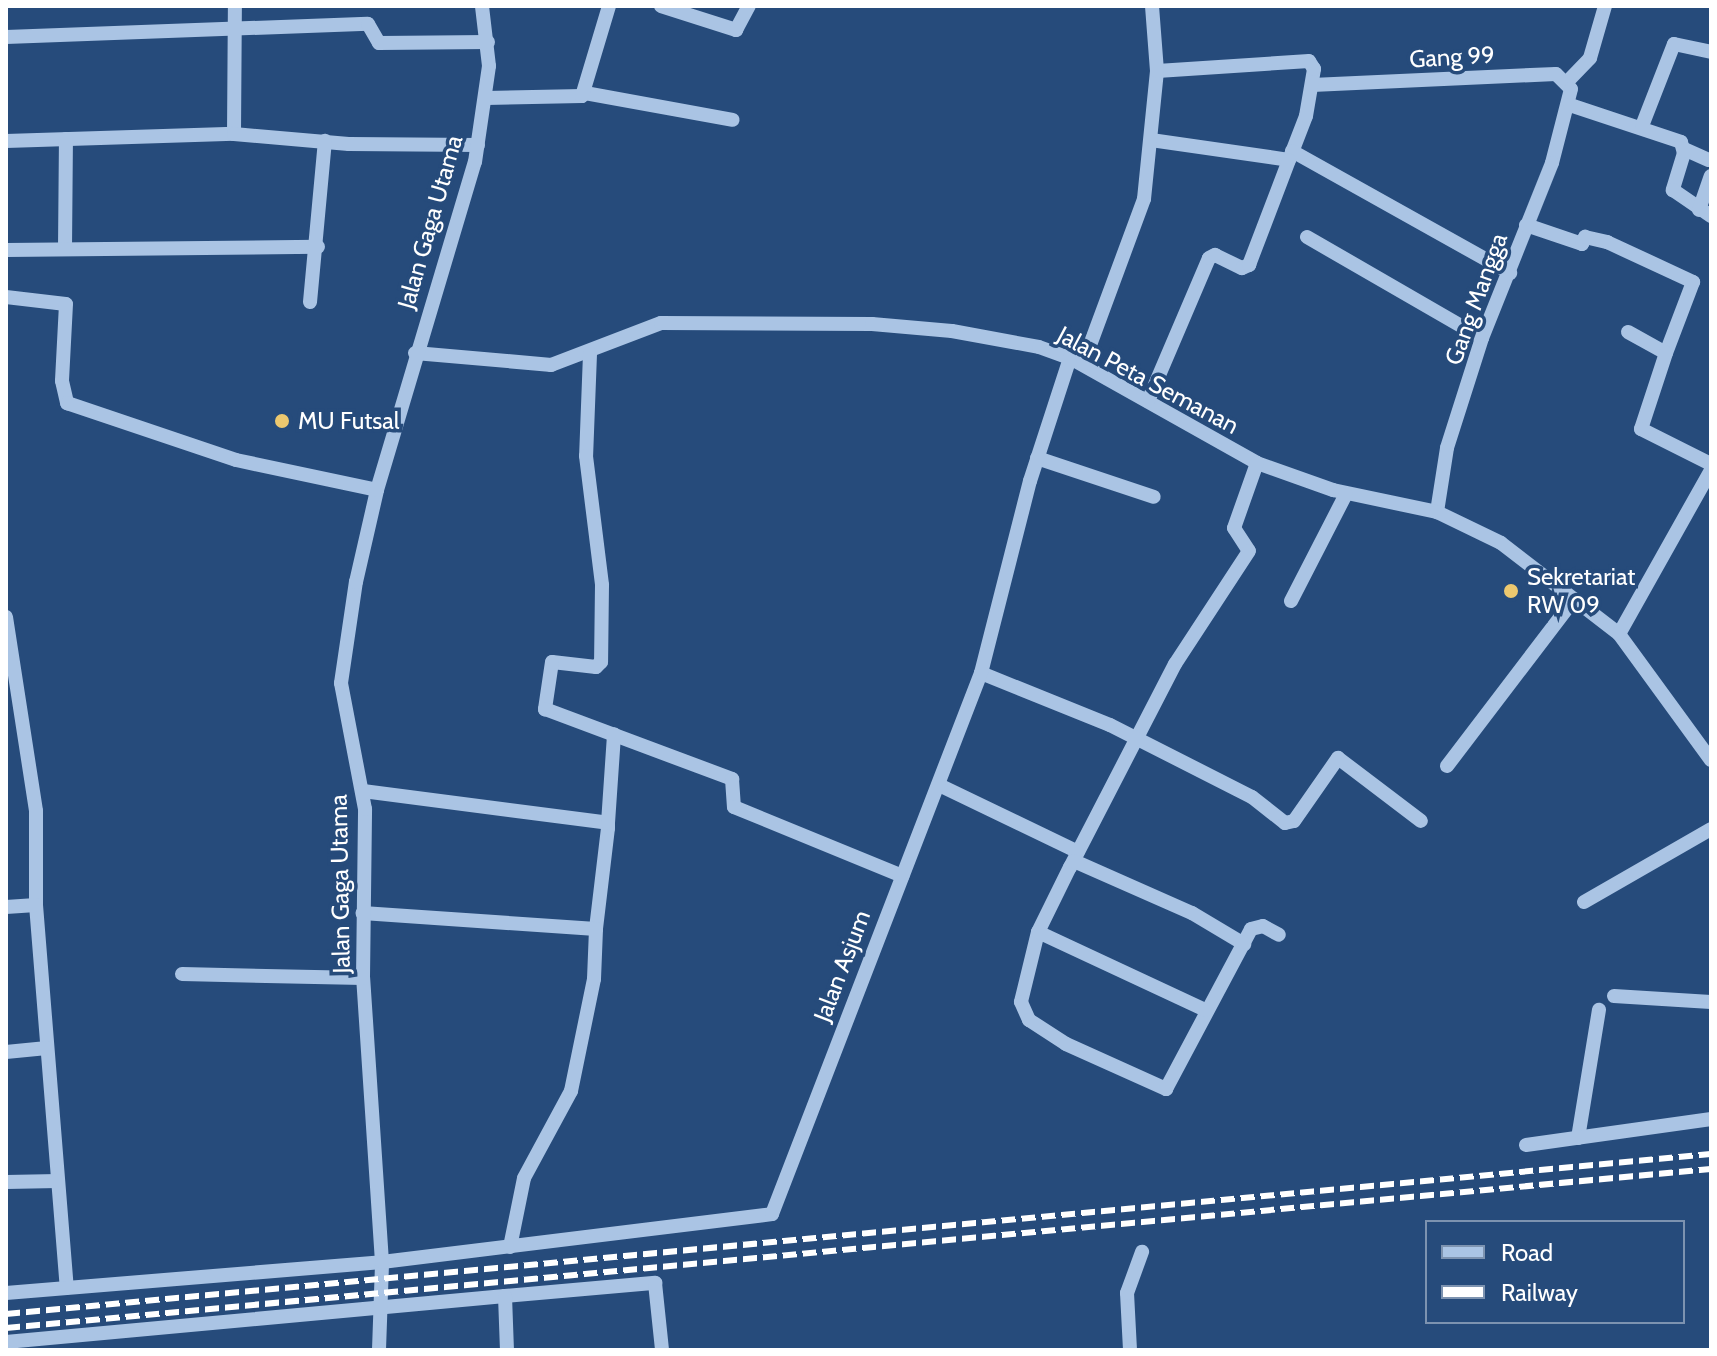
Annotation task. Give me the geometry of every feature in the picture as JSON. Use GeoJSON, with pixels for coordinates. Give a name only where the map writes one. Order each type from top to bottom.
{"type":"FeatureCollection","features":[{"type":"Feature","properties":{"kind":"street"},"geometry":{"type":"LineString","coordinates":[[234,134],[235,6]]}},
{"type":"Feature","properties":{"kind":"street","name":"Jalan Gaga Utama"},"geometry":{"type":"LineString","coordinates":[[379,1350],[383,1305],[382,1262],[363,978],[363,791],[341,683],[356,582],[377,490],[478,145],[486,98],[488,42],[482,6]]}},
{"type":"Feature","properties":{"kind":"street"},"geometry":{"type":"LineString","coordinates":[[585,93],[609,6]]}},
{"type":"Feature","properties":{"kind":"street"},"geometry":{"type":"LineString","coordinates":[[661,6],[736,30],[749,6]]}},
{"type":"Feature","properties":{"kind":"street","name":"Jalan Asjum"},"geometry":{"type":"LineString","coordinates":[[382,1262],[772,1214],[981,673],[1037,458],[1144,199],[1157,71],[1152,6]]}},
{"type":"Feature","properties":{"kind":"street"},"geometry":{"type":"LineString","coordinates":[[1605,6],[1590,58],[1567,82],[1570,105],[1677,139],[1684,149],[1710,160]]}},
{"type":"Feature","properties":{"kind":"street"},"geometry":{"type":"LineString","coordinates":[[6,37],[368,24],[379,43],[488,42]]}},
{"type":"Feature","properties":{"kind":"street"},"geometry":{"type":"LineString","coordinates":[[1642,126],[1674,44],[1711,52]]}},
{"type":"Feature","properties":{"kind":"street"},"geometry":{"type":"LineString","coordinates":[[1148,401],[1209,258],[1215,255],[1242,268],[1249,265],[1291,156],[1314,69],[1309,61],[1157,71]]}},
{"type":"Feature","properties":{"kind":"street","name":"Gang 99"},"geometry":{"type":"LineString","coordinates":[[1312,85],[1556,74],[1567,82]]}},
{"type":"Feature","properties":{"kind":"street"},"geometry":{"type":"LineString","coordinates":[[486,98],[574,99],[585,93],[733,120]]}},
{"type":"Feature","properties":{"kind":"street","name":"Gang Mangga"},"geometry":{"type":"LineString","coordinates":[[1437,512],[1447,448],[1482,338],[1510,273],[1570,105]]}},
{"type":"Feature","properties":{"kind":"street"},"geometry":{"type":"LineString","coordinates":[[6,141],[234,134],[325,141],[478,145]]}},
{"type":"Feature","properties":{"kind":"street"},"geometry":{"type":"LineString","coordinates":[[65,249],[66,139]]}},
{"type":"Feature","properties":{"kind":"street"},"geometry":{"type":"LineString","coordinates":[[1151,140],[1291,156],[1510,273]]}},
{"type":"Feature","properties":{"kind":"street"},"geometry":{"type":"LineString","coordinates":[[310,302],[318,247],[325,141]]}},
{"type":"Feature","properties":{"kind":"street"},"geometry":{"type":"LineString","coordinates":[[1684,149],[1673,190],[1705,213],[1711,176]]}},
{"type":"Feature","properties":{"kind":"street"},"geometry":{"type":"LineString","coordinates":[[1526,225],[1582,244],[1585,237],[1607,242],[1693,282],[1641,429],[1711,467],[1619,634]]}},
{"type":"Feature","properties":{"kind":"street"},"geometry":{"type":"LineString","coordinates":[[1307,237],[1482,338]]}},
{"type":"Feature","properties":{"kind":"street"},"geometry":{"type":"LineString","coordinates":[[6,250],[318,247]]}},
{"type":"Feature","properties":{"kind":"street"},"geometry":{"type":"LineString","coordinates":[[6,297],[66,304],[62,381],[67,403],[236,460],[377,490]]}},
{"type":"Feature","properties":{"kind":"street","name":"Jalan Peta Semanan"},"geometry":{"type":"LineString","coordinates":[[415,353],[540,365],[590,354],[625,333],[661,323],[872,324],[952,331],[1076,361],[1257,463],[1346,494],[1437,512],[1501,543],[1619,634],[1711,760]]}},
{"type":"Feature","properties":{"kind":"street"},"geometry":{"type":"LineString","coordinates":[[1628,332],[1666,353]]}},
{"type":"Feature","properties":{"kind":"street"},"geometry":{"type":"LineString","coordinates":[[590,354],[586,456],[602,585],[601,662],[596,667],[551,663],[544,708],[732,779],[734,807],[902,876]]}},
{"type":"Feature","properties":{"kind":"street"},"geometry":{"type":"LineString","coordinates":[[1037,458],[1154,497]]}},
{"type":"Feature","properties":{"kind":"street"},"geometry":{"type":"LineString","coordinates":[[1257,463],[1234,528],[1249,551],[1175,664],[1136,738],[1119,780],[1076,856],[1038,932],[1021,1002],[1029,1020],[1066,1044],[1166,1089],[1205,1010],[1255,926],[1279,935]]}},
{"type":"Feature","properties":{"kind":"street"},"geometry":{"type":"LineString","coordinates":[[1291,601],[1346,494]]}},
{"type":"Feature","properties":{"kind":"street"},"geometry":{"type":"LineString","coordinates":[[1447,766],[1574,599]]}},
{"type":"Feature","properties":{"kind":"street"},"geometry":{"type":"LineString","coordinates":[[6,617],[13,728],[36,811],[36,905],[67,1288]]}},
{"type":"Feature","properties":{"kind":"street"},"geometry":{"type":"LineString","coordinates":[[981,673],[1136,738],[1252,797],[1285,823],[1294,821],[1338,758],[1421,821]]}},
{"type":"Feature","properties":{"kind":"street"},"geometry":{"type":"LineString","coordinates":[[510,1247],[524,1178],[571,1091],[594,979],[614,734]]}},
{"type":"Feature","properties":{"kind":"street"},"geometry":{"type":"LineString","coordinates":[[939,785],[1192,913],[1244,944]]}},
{"type":"Feature","properties":{"kind":"street"},"geometry":{"type":"LineString","coordinates":[[363,791],[608,823]]}},
{"type":"Feature","properties":{"kind":"street"},"geometry":{"type":"LineString","coordinates":[[1584,902],[1711,829]]}},
{"type":"Feature","properties":{"kind":"street"},"geometry":{"type":"LineString","coordinates":[[6,907],[36,905]]}},
{"type":"Feature","properties":{"kind":"street"},"geometry":{"type":"LineString","coordinates":[[363,913],[596,929]]}},
{"type":"Feature","properties":{"kind":"street"},"geometry":{"type":"LineString","coordinates":[[1038,932],[1205,1010]]}},
{"type":"Feature","properties":{"kind":"street"},"geometry":{"type":"LineString","coordinates":[[182,974],[363,978]]}},
{"type":"Feature","properties":{"kind":"street"},"geometry":{"type":"LineString","coordinates":[[1614,996],[1711,1002]]}},
{"type":"Feature","properties":{"kind":"street"},"geometry":{"type":"LineString","coordinates":[[1578,1138],[1599,1010]]}},
{"type":"Feature","properties":{"kind":"street"},"geometry":{"type":"LineString","coordinates":[[6,1052],[47,1048]]}},
{"type":"Feature","properties":{"kind":"street"},"geometry":{"type":"LineString","coordinates":[[1526,1145],[1711,1119]]}},
{"type":"Feature","properties":{"kind":"street"},"geometry":{"type":"LineString","coordinates":[[6,1182],[58,1181]]}},
{"type":"Feature","properties":{"kind":"street"},"geometry":{"type":"LineString","coordinates":[[1130,1350],[1127,1293],[1142,1252]]}},
{"type":"Feature","properties":{"kind":"street"},"geometry":{"type":"LineString","coordinates":[[6,1293],[382,1262]]}},
{"type":"Feature","properties":{"kind":"street"},"geometry":{"type":"LineString","coordinates":[[6,1342],[383,1305],[655,1283],[662,1350]]}},
{"type":"Feature","properties":{"kind":"street"},"geometry":{"type":"LineString","coordinates":[[505,1296],[507,1350]]}},
{"type":"Feature","properties":{"kind":"railway"},"geometry":{"type":"LineString","coordinates":[[6,1314],[1711,1154]]}},
{"type":"Feature","properties":{"kind":"railway"},"geometry":{"type":"LineString","coordinates":[[6,1328],[1711,1169]]}},
{"type":"Feature","properties":{"kind":"place","name":"MU Futsal"},"geometry":{"type":"Point","coordinates":[282,421]}},
{"type":"Feature","properties":{"kind":"place","name":"Sekretariat RW 09"},"geometry":{"type":"Point","coordinates":[1511,591]}}]}
